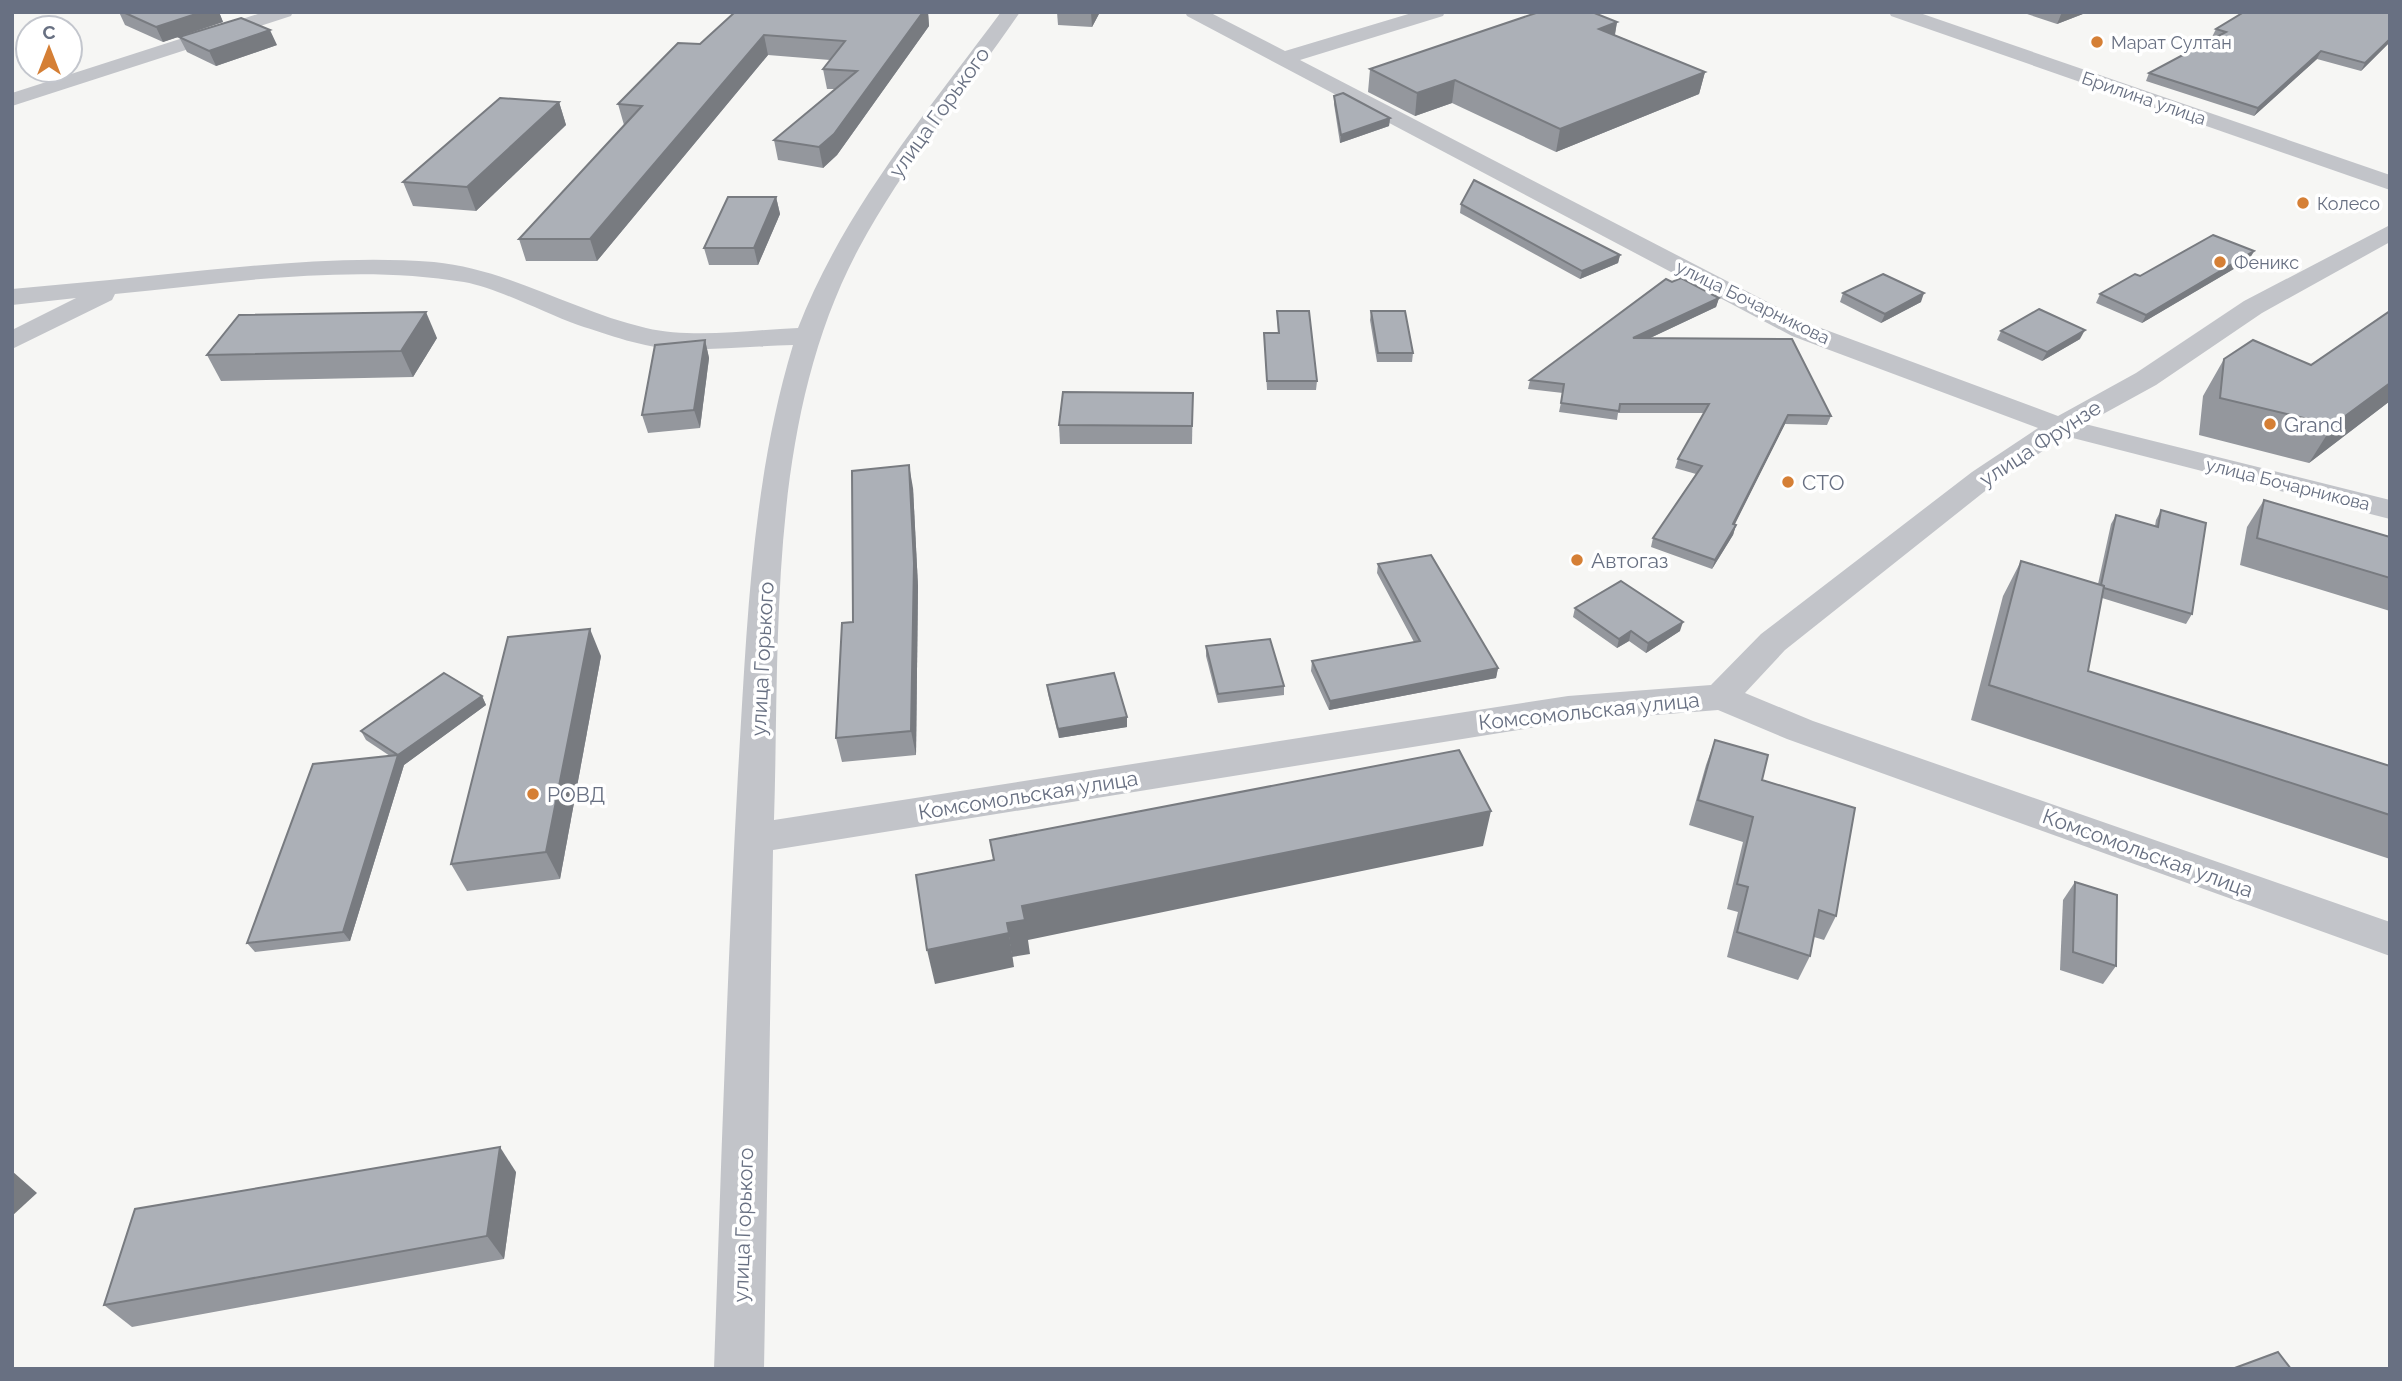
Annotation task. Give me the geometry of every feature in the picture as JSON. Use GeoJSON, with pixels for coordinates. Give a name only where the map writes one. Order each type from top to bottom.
{"type":"FeatureCollection","features":[{"type":"Feature","properties":{"kind":"street"},"geometry":{"type":"LineString","coordinates":[[12,100],[284,12]]}},
{"type":"Feature","properties":{"kind":"street","name":"улица Горького"},"geometry":{"type":"LineString","coordinates":[[739,1369],[754,838],[767,550],[786,416],[808,336],[836,269],[862,219],[1011,12]]}},
{"type":"Feature","properties":{"kind":"street","name":"улица Бочарникова"},"geometry":{"type":"LineString","coordinates":[[1194,12],[1801,330],[2060,426],[2390,510]]}},
{"type":"Feature","properties":{"kind":"street"},"geometry":{"type":"LineString","coordinates":[[1284,58],[1436,12]]}},
{"type":"Feature","properties":{"kind":"street","name":"Брилина улица"},"geometry":{"type":"LineString","coordinates":[[1898,12],[2390,183]]}},
{"type":"Feature","properties":{"kind":"street","name":"улица Фрунзе"},"geometry":{"type":"LineString","coordinates":[[1721,696],[1773,642],[1983,478],[2060,426],[2146,379],[2253,307],[2390,232]]}},
{"type":"Feature","properties":{"kind":"street"},"geometry":{"type":"LineString","coordinates":[[12,297],[285,270],[374,267],[435,270],[474,276],[587,319],[641,335],[674,341],[808,336]]}},
{"type":"Feature","properties":{"kind":"street"},"geometry":{"type":"LineString","coordinates":[[12,341],[120,287]]}},
{"type":"Feature","properties":{"kind":"street","name":"Комсомольская улица"},"geometry":{"type":"LineString","coordinates":[[754,838],[1568,709],[1721,696],[1800,730],[2390,939]]}},
{"type":"Feature","properties":{"kind":"building"},"geometry":{"type":"Polygon","coordinates":[[[123,12],[202,12],[156,27],[123,12]]]}},
{"type":"Feature","properties":{"kind":"building"},"geometry":{"type":"Polygon","coordinates":[[[735,12],[923,12],[834,134],[819,147],[774,140],[857,71],[823,69],[845,41],[764,35],[590,239],[519,239],[642,106],[618,104],[678,43],[700,44],[735,12]]]}},
{"type":"Feature","properties":{"kind":"building"},"geometry":{"type":"Polygon","coordinates":[[[1539,12],[1592,12],[1617,22],[1599,29],[1705,72],[1560,129],[1455,80],[1417,93],[1370,69],[1539,12]]]}},
{"type":"Feature","properties":{"kind":"building"},"geometry":{"type":"Polygon","coordinates":[[[2244,12],[2386,12],[2390,13],[2390,39],[2365,63],[2321,51],[2258,108],[2149,73],[2226,32],[2216,29],[2244,12]]]}},
{"type":"Feature","properties":{"kind":"building"},"geometry":{"type":"Polygon","coordinates":[[[241,18],[270,30],[209,51],[179,37],[241,18]]]}},
{"type":"Feature","properties":{"kind":"building"},"geometry":{"type":"Polygon","coordinates":[[[1343,93],[1390,118],[1341,135],[1334,96],[1343,93]]]}},
{"type":"Feature","properties":{"kind":"building"},"geometry":{"type":"Polygon","coordinates":[[[500,98],[559,102],[467,187],[403,182],[500,98]]]}},
{"type":"Feature","properties":{"kind":"building"},"geometry":{"type":"Polygon","coordinates":[[[1474,180],[1620,255],[1582,271],[1461,204],[1474,180]]]}},
{"type":"Feature","properties":{"kind":"building"},"geometry":{"type":"Polygon","coordinates":[[[728,197],[776,197],[754,248],[704,248],[728,197]]]}},
{"type":"Feature","properties":{"kind":"building"},"geometry":{"type":"Polygon","coordinates":[[[2213,235],[2254,251],[2146,315],[2100,294],[2135,274],[2140,276],[2213,235]]]}},
{"type":"Feature","properties":{"kind":"building"},"geometry":{"type":"Polygon","coordinates":[[[1883,274],[1924,293],[1885,314],[1843,293],[1883,274]]]}},
{"type":"Feature","properties":{"kind":"building"},"geometry":{"type":"Polygon","coordinates":[[[1681,278],[1719,298],[1633,338],[1792,339],[1831,416],[1788,415],[1733,524],[1736,525],[1715,560],[1653,538],[1702,466],[1678,459],[1709,404],[1620,404],[1619,411],[1561,403],[1564,384],[1530,380],[1666,279],[1672,282],[1681,278]]]}},
{"type":"Feature","properties":{"kind":"building"},"geometry":{"type":"Polygon","coordinates":[[[2039,309],[2085,330],[2047,352],[2001,331],[2039,309]]]}},
{"type":"Feature","properties":{"kind":"building"},"geometry":{"type":"Polygon","coordinates":[[[1277,311],[1309,311],[1317,381],[1267,381],[1264,333],[1279,333],[1277,311]]]}},
{"type":"Feature","properties":{"kind":"building"},"geometry":{"type":"Polygon","coordinates":[[[1371,311],[1405,311],[1413,353],[1378,353],[1371,311]]]}},
{"type":"Feature","properties":{"kind":"building"},"geometry":{"type":"Polygon","coordinates":[[[2390,311],[2390,383],[2333,425],[2220,398],[2224,359],[2253,340],[2311,365],[2390,311]]]}},
{"type":"Feature","properties":{"kind":"building"},"geometry":{"type":"Polygon","coordinates":[[[426,312],[401,351],[207,355],[239,315],[426,312]]]}},
{"type":"Feature","properties":{"kind":"building"},"geometry":{"type":"Polygon","coordinates":[[[705,340],[694,410],[642,415],[655,345],[705,340]]]}},
{"type":"Feature","properties":{"kind":"building"},"geometry":{"type":"Polygon","coordinates":[[[1063,392],[1193,393],[1192,426],[1059,425],[1063,392]]]}},
{"type":"Feature","properties":{"kind":"building"},"geometry":{"type":"Polygon","coordinates":[[[909,465],[914,563],[911,731],[836,738],[842,623],[853,622],[852,471],[909,465]]]}},
{"type":"Feature","properties":{"kind":"building"},"geometry":{"type":"Polygon","coordinates":[[[2264,500],[2390,537],[2390,578],[2257,538],[2264,500]]]}},
{"type":"Feature","properties":{"kind":"building"},"geometry":{"type":"Polygon","coordinates":[[[2161,510],[2206,523],[2192,614],[2101,585],[2116,515],[2158,527],[2161,510]]]}},
{"type":"Feature","properties":{"kind":"building"},"geometry":{"type":"Polygon","coordinates":[[[1431,555],[1498,668],[1330,701],[1312,661],[1420,641],[1378,564],[1431,555]]]}},
{"type":"Feature","properties":{"kind":"building"},"geometry":{"type":"Polygon","coordinates":[[[2021,561],[2104,586],[2088,671],[2390,766],[2390,815],[1989,685],[2021,561]]]}},
{"type":"Feature","properties":{"kind":"building"},"geometry":{"type":"Polygon","coordinates":[[[1621,581],[1683,622],[1648,643],[1631,631],[1619,639],[1575,608],[1621,581]]]}},
{"type":"Feature","properties":{"kind":"building"},"geometry":{"type":"Polygon","coordinates":[[[590,629],[546,852],[451,864],[508,637],[590,629]]]}},
{"type":"Feature","properties":{"kind":"building"},"geometry":{"type":"Polygon","coordinates":[[[1270,639],[1284,686],[1218,694],[1206,646],[1270,639]]]}},
{"type":"Feature","properties":{"kind":"building"},"geometry":{"type":"Polygon","coordinates":[[[444,673],[482,696],[398,755],[361,731],[444,673]]]}},
{"type":"Feature","properties":{"kind":"building"},"geometry":{"type":"Polygon","coordinates":[[[1114,673],[1127,717],[1058,729],[1047,685],[1114,673]]]}},
{"type":"Feature","properties":{"kind":"building"},"geometry":{"type":"Polygon","coordinates":[[[1715,740],[1768,755],[1762,780],[1855,808],[1836,916],[1819,910],[1810,956],[1737,932],[1748,887],[1737,884],[1753,817],[1698,800],[1715,740]]]}},
{"type":"Feature","properties":{"kind":"building"},"geometry":{"type":"Polygon","coordinates":[[[1459,750],[1491,811],[1022,906],[1025,920],[1007,923],[1009,933],[927,950],[916,875],[994,860],[990,840],[1459,750]]]}},
{"type":"Feature","properties":{"kind":"building"},"geometry":{"type":"Polygon","coordinates":[[[398,755],[343,932],[247,943],[313,764],[398,755]]]}},
{"type":"Feature","properties":{"kind":"building"},"geometry":{"type":"Polygon","coordinates":[[[2075,882],[2117,895],[2116,966],[2073,952],[2075,882]]]}},
{"type":"Feature","properties":{"kind":"building"},"geometry":{"type":"Polygon","coordinates":[[[500,1147],[487,1236],[104,1305],[135,1209],[500,1147]]]}},
{"type":"Feature","properties":{"kind":"building"},"geometry":{"type":"Polygon","coordinates":[[[2278,1352],[2291,1369],[2232,1369],[2278,1352]]]}},
{"type":"Feature","properties":{"kind":"place","name":"Марат Султан"},"geometry":{"type":"Point","coordinates":[2097,42]}},
{"type":"Feature","properties":{"kind":"place","name":"Колесо"},"geometry":{"type":"Point","coordinates":[2303,203]}},
{"type":"Feature","properties":{"kind":"place","name":"Феникс"},"geometry":{"type":"Point","coordinates":[2220,262]}},
{"type":"Feature","properties":{"kind":"place","name":"Grand"},"geometry":{"type":"Point","coordinates":[2270,424]}},
{"type":"Feature","properties":{"kind":"place","name":"СТО"},"geometry":{"type":"Point","coordinates":[1788,482]}},
{"type":"Feature","properties":{"kind":"place","name":"Автогаз"},"geometry":{"type":"Point","coordinates":[1577,560]}},
{"type":"Feature","properties":{"kind":"place","name":"РОВД"},"geometry":{"type":"Point","coordinates":[533,794]}}]}
